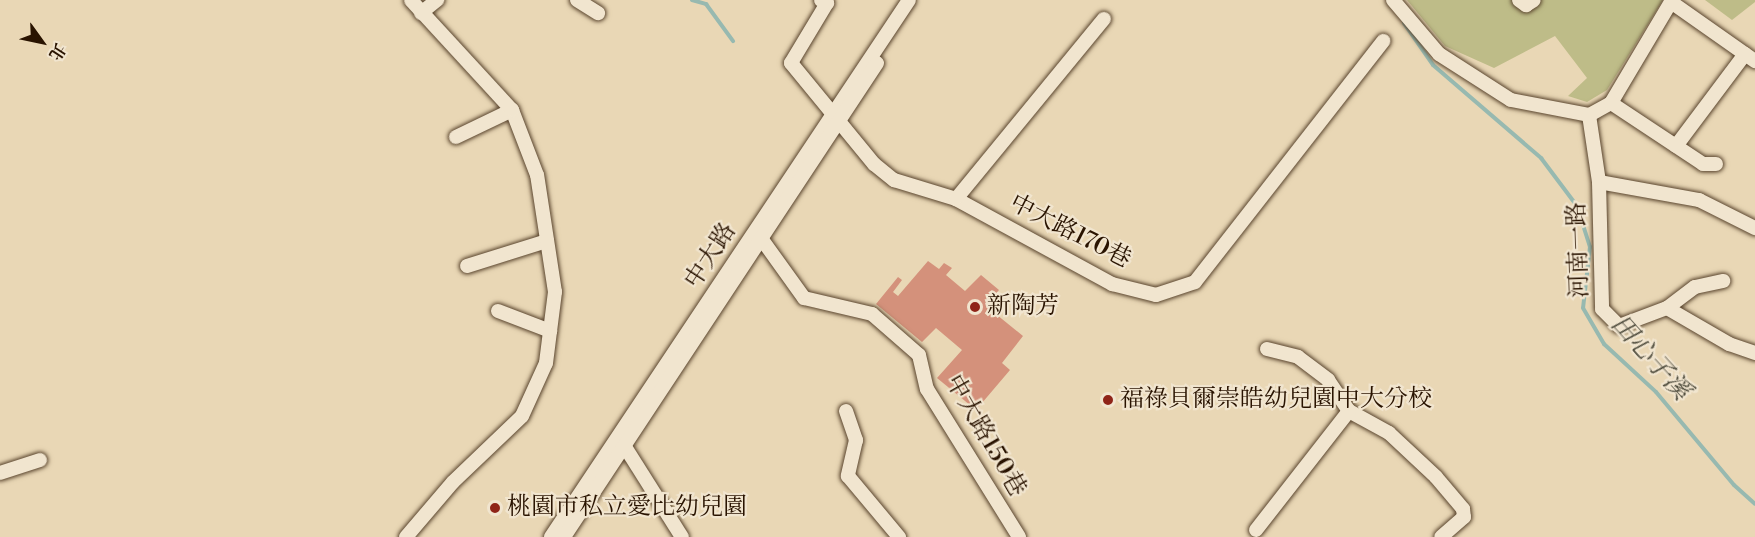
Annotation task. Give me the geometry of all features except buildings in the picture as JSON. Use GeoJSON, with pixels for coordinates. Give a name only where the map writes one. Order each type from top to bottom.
{"type":"FeatureCollection","features":[{"type":"Feature","properties":{"kind":"street"},"geometry":{"type":"LineString","coordinates":[[405,537],[453,482],[522,417],[546,363],[555,292],[537,175],[512,110],[411,0]]}},
{"type":"Feature","properties":{"kind":"street"},"geometry":{"type":"LineString","coordinates":[[421,12],[437,0]]}},
{"type":"Feature","properties":{"kind":"street"},"geometry":{"type":"LineString","coordinates":[[577,0],[598,12]]}},
{"type":"Feature","properties":{"kind":"street","name":"中大路170巷"},"geometry":{"type":"LineString","coordinates":[[821,0],[827,3],[790,63],[874,164],[894,180],[956,199],[1112,284],[1156,295],[1181,289],[1195,282],[1383,41]]}},
{"type":"Feature","properties":{"kind":"street"},"geometry":{"type":"LineString","coordinates":[[564,537],[622,441],[759,234],[909,0]]}},
{"type":"Feature","properties":{"kind":"street"},"geometry":{"type":"LineString","coordinates":[[834,118],[919,0]]}},
{"type":"Feature","properties":{"kind":"street"},"geometry":{"type":"LineString","coordinates":[[1393,0],[1439,54],[1511,100],[1589,115],[1611,103],[1671,2],[1750,58],[1676,146]]}},
{"type":"Feature","properties":{"kind":"street"},"geometry":{"type":"LineString","coordinates":[[1519,0],[1526,5],[1534,0]]}},
{"type":"Feature","properties":{"kind":"street"},"geometry":{"type":"LineString","coordinates":[[956,199],[1104,19]]}},
{"type":"Feature","properties":{"kind":"street"},"geometry":{"type":"LineString","coordinates":[[1611,103],[1703,164],[1716,164]]}},
{"type":"Feature","properties":{"kind":"street"},"geometry":{"type":"LineString","coordinates":[[456,137],[512,110]]}},
{"type":"Feature","properties":{"kind":"street","name":"河南一路"},"geometry":{"type":"LineString","coordinates":[[1589,115],[1599,182],[1602,309],[1619,326],[1667,308]]}},
{"type":"Feature","properties":{"kind":"street"},"geometry":{"type":"LineString","coordinates":[[1599,182],[1699,200],[1755,228]]}},
{"type":"Feature","properties":{"kind":"street","name":"中大路150巷"},"geometry":{"type":"LineString","coordinates":[[759,234],[804,298],[872,314],[920,355],[927,389],[1019,537]]}},
{"type":"Feature","properties":{"kind":"street"},"geometry":{"type":"LineString","coordinates":[[467,266],[547,241]]}},
{"type":"Feature","properties":{"kind":"street"},"geometry":{"type":"LineString","coordinates":[[1723,281],[1695,288],[1667,308],[1729,344],[1755,353]]}},
{"type":"Feature","properties":{"kind":"street"},"geometry":{"type":"LineString","coordinates":[[498,311],[550,331]]}},
{"type":"Feature","properties":{"kind":"street"},"geometry":{"type":"LineString","coordinates":[[1267,349],[1298,357],[1328,380],[1349,411],[1389,433],[1436,477],[1463,509],[1464,517],[1441,537]]}},
{"type":"Feature","properties":{"kind":"street"},"geometry":{"type":"LineString","coordinates":[[846,411],[856,440],[848,476],[899,537]]}},
{"type":"Feature","properties":{"kind":"street"},"geometry":{"type":"LineString","coordinates":[[1256,530],[1349,411]]}},
{"type":"Feature","properties":{"kind":"street"},"geometry":{"type":"LineString","coordinates":[[551,537],[622,441]]}},
{"type":"Feature","properties":{"kind":"street"},"geometry":{"type":"LineString","coordinates":[[622,441],[682,537]]}},
{"type":"Feature","properties":{"kind":"street"},"geometry":{"type":"LineString","coordinates":[[0,473],[40,460]]}},
{"type":"Feature","properties":{"kind":"shaded area"},"geometry":{"type":"Polygon","coordinates":[[[1407,0],[1663,0],[1607,90],[1587,102],[1568,96],[1587,78],[1555,36],[1494,68],[1445,46],[1407,0]]]}},
{"type":"Feature","properties":{"kind":"shaded area"},"geometry":{"type":"Polygon","coordinates":[[[1705,0],[1755,0],[1755,2],[1732,20],[1705,0]]]}},
{"type":"Feature","properties":{"kind":"waterway"},"geometry":{"type":"LineString","coordinates":[[692,0],[706,4],[733,41]]}},
{"type":"Feature","properties":{"kind":"waterway","name":"田心子溪"},"geometry":{"type":"LineString","coordinates":[[1404,23],[1433,65],[1541,158],[1577,206],[1590,247],[1583,308],[1604,344],[1656,392],[1734,485],[1755,504]]}},
{"type":"Feature","properties":{"kind":"place","name":"新陶芳"},"geometry":{"type":"Point","coordinates":[975,307]}},
{"type":"Feature","properties":{"kind":"place","name":"福祿貝爾崇皓幼兒園中大分校"},"geometry":{"type":"Point","coordinates":[1108,400]}},
{"type":"Feature","properties":{"kind":"place","name":"桃園市私立愛比幼兒園"},"geometry":{"type":"Point","coordinates":[495,508]}}]}
